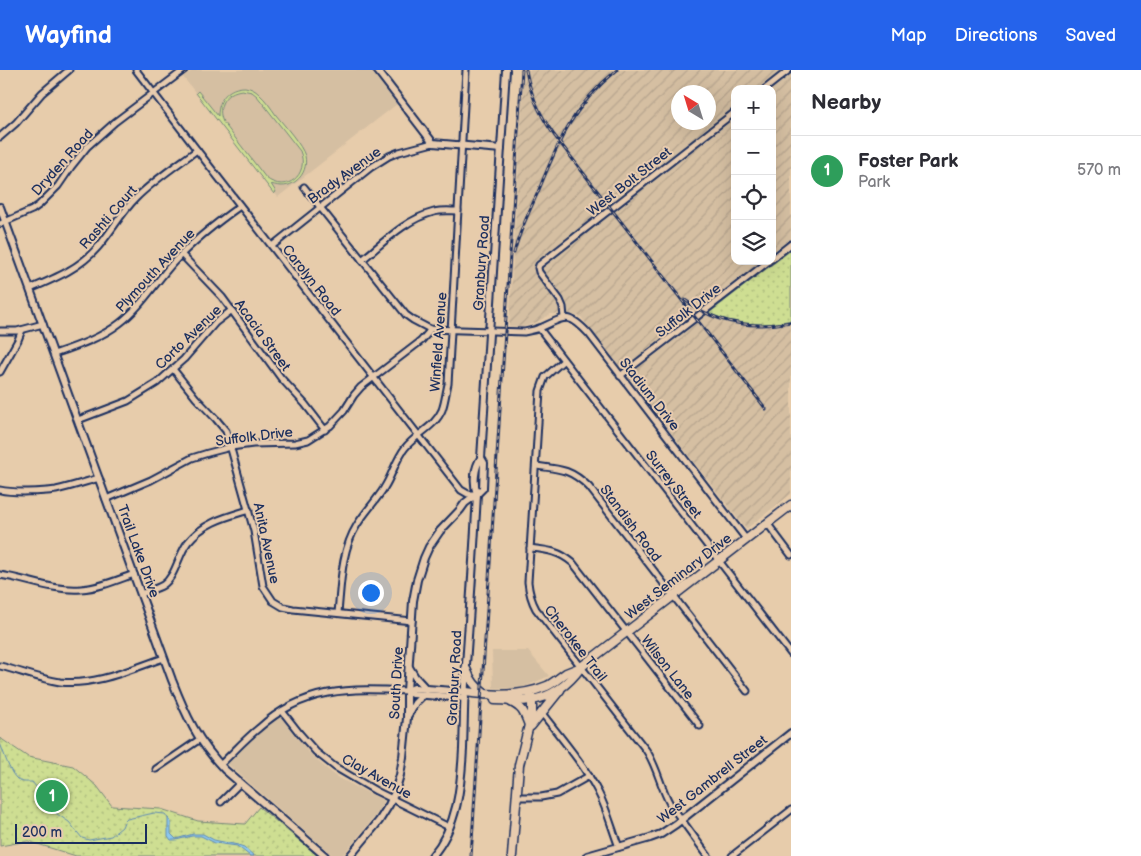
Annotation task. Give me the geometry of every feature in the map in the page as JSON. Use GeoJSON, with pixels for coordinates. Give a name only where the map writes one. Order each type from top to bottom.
{"type":"FeatureCollection","features":[{"type":"Feature","properties":{"kind":"main road","name":"West Seminary Drive"},"geometry":{"type":"LineString","coordinates":[[465,695],[507,700],[532,700],[556,691],[573,678],[581,667],[791,505]]}},
{"type":"Feature","properties":{"kind":"main road","name":"West Seminary Drive"},"geometry":{"type":"LineString","coordinates":[[465,695],[501,695],[530,692],[554,682],[567,672],[581,667]]}},
{"type":"Feature","properties":{"kind":"main road"},"geometry":{"type":"LineString","coordinates":[[466,669],[474,685],[487,695]]}},
{"type":"Feature","properties":{"kind":"main road"},"geometry":{"type":"LineString","coordinates":[[529,727],[565,684]]}},
{"type":"Feature","properties":{"kind":"main road"},"geometry":{"type":"LineString","coordinates":[[512,856],[519,765],[532,713],[530,692]]}},
{"type":"Feature","properties":{"kind":"main road"},"geometry":{"type":"LineString","coordinates":[[507,700],[521,708],[525,713],[529,727]]}},
{"type":"Feature","properties":{"kind":"street"},"geometry":{"type":"LineString","coordinates":[[0,136],[16,123],[42,93],[69,70]]}},
{"type":"Feature","properties":{"kind":"street","name":"Carolyn Road"},"geometry":{"type":"LineString","coordinates":[[136,70],[461,490],[468,494],[477,494]]}},
{"type":"Feature","properties":{"kind":"street","name":"Dryden Road"},"geometry":{"type":"LineString","coordinates":[[3,223],[32,210],[47,198],[87,147],[116,122],[184,70]]}},
{"type":"Feature","properties":{"kind":"street"},"geometry":{"type":"LineString","coordinates":[[378,70],[433,143]]}},
{"type":"Feature","properties":{"kind":"street","name":"Winfield Avenue"},"geometry":{"type":"LineString","coordinates":[[338,613],[342,568],[348,543],[357,523],[386,486],[405,448],[436,419],[442,410],[448,384],[466,70]]}},
{"type":"Feature","properties":{"kind":"street","name":"Granbury Road"},"geometry":{"type":"LineString","coordinates":[[432,856],[440,846],[456,810],[461,781],[476,516],[477,494],[475,480],[477,465],[481,458],[506,70]]}},
{"type":"Feature","properties":{"kind":"street"},"geometry":{"type":"LineString","coordinates":[[770,85],[789,70]]}},
{"type":"Feature","properties":{"kind":"street","name":"West Bolt Street"},"geometry":{"type":"LineString","coordinates":[[564,318],[563,307],[539,272],[540,264],[731,115]]}},
{"type":"Feature","properties":{"kind":"street","name":"Brady Avenue"},"geometry":{"type":"LineString","coordinates":[[272,246],[370,168],[389,156],[407,149],[433,143],[500,149]]}},
{"type":"Feature","properties":{"kind":"street","name":"Rashti Court"},"geometry":{"type":"LineString","coordinates":[[30,289],[64,274],[82,262],[98,247],[124,211],[138,196],[197,150]]}},
{"type":"Feature","properties":{"kind":"street"},"geometry":{"type":"LineString","coordinates":[[304,186],[406,315],[412,320],[430,329],[524,332],[539,328],[559,318],[564,318]]}},
{"type":"Feature","properties":{"kind":"street","name":"Plymouth Avenue"},"geometry":{"type":"LineString","coordinates":[[54,354],[106,333],[120,323],[135,309],[172,264],[206,232],[240,206]]}},
{"type":"Feature","properties":{"kind":"street","name":"Trail Lake Drive"},"geometry":{"type":"LineString","coordinates":[[0,207],[3,223],[30,289],[164,658],[190,723],[220,765],[322,854]]}},
{"type":"Feature","properties":{"kind":"street"},"geometry":{"type":"LineString","coordinates":[[362,260],[406,225],[425,215],[435,212],[458,211]]}},
{"type":"Feature","properties":{"kind":"street"},"geometry":{"type":"LineString","coordinates":[[776,256],[791,244]]}},
{"type":"Feature","properties":{"kind":"street","name":"Acacia Street"},"geometry":{"type":"LineString","coordinates":[[182,255],[212,285],[280,378],[325,430]]}},
{"type":"Feature","properties":{"kind":"street","name":"Suffolk Drive"},"geometry":{"type":"LineString","coordinates":[[620,376],[764,265]]}},
{"type":"Feature","properties":{"kind":"street","name":"Corto Avenue"},"geometry":{"type":"LineString","coordinates":[[78,420],[128,401],[152,386],[184,359],[215,323],[232,310]]}},
{"type":"Feature","properties":{"kind":"street","name":"Stadium Drive"},"geometry":{"type":"LineString","coordinates":[[564,318],[576,322],[589,334],[746,539]]}},
{"type":"Feature","properties":{"kind":"street"},"geometry":{"type":"LineString","coordinates":[[0,331],[13,332],[43,324]]}},
{"type":"Feature","properties":{"kind":"street","name":"Surrey Street"},"geometry":{"type":"LineString","coordinates":[[539,328],[791,654]]}},
{"type":"Feature","properties":{"kind":"street","name":"Suffolk Drive"},"geometry":{"type":"LineString","coordinates":[[106,499],[151,480],[192,458],[208,453],[253,444],[295,443],[308,440],[325,430],[338,419],[361,387],[421,340],[430,329]]}},
{"type":"Feature","properties":{"kind":"street"},"geometry":{"type":"LineString","coordinates":[[0,372],[22,330]]}},
{"type":"Feature","properties":{"kind":"street","name":"Cherokee Trail"},"geometry":{"type":"LineString","coordinates":[[563,360],[544,377],[540,391],[529,591],[536,609],[646,750],[652,760],[665,796],[708,856]]}},
{"type":"Feature","properties":{"kind":"street","name":"Anita Avenue"},"geometry":{"type":"LineString","coordinates":[[173,369],[226,431],[249,510],[263,586],[273,601],[283,607],[293,609],[412,621]]}},
{"type":"Feature","properties":{"kind":"street","name":"Standish Road"},"geometry":{"type":"LineString","coordinates":[[536,466],[567,471],[580,478],[589,487],[747,691]]}},
{"type":"Feature","properties":{"kind":"street"},"geometry":{"type":"LineString","coordinates":[[0,490],[55,490],[99,478]]}},
{"type":"Feature","properties":{"kind":"street","name":"South Drive"},"geometry":{"type":"LineString","coordinates":[[350,856],[379,821],[392,798],[402,766],[407,718],[413,601],[424,558],[429,547],[440,532],[465,503],[477,494]]}},
{"type":"Feature","properties":{"kind":"street"},"geometry":{"type":"LineString","coordinates":[[141,594],[159,588],[168,580],[185,547],[201,529],[218,519],[249,510]]}},
{"type":"Feature","properties":{"kind":"street"},"geometry":{"type":"LineString","coordinates":[[460,510],[470,512],[476,516]]}},
{"type":"Feature","properties":{"kind":"street"},"geometry":{"type":"LineString","coordinates":[[767,524],[791,555]]}},
{"type":"Feature","properties":{"kind":"street","name":"Wilson Lane"},"geometry":{"type":"LineString","coordinates":[[530,548],[552,550],[568,558],[700,726]]}},
{"type":"Feature","properties":{"kind":"street"},"geometry":{"type":"LineString","coordinates":[[0,574],[58,588],[75,589],[97,586],[134,574]]}},
{"type":"Feature","properties":{"kind":"street"},"geometry":{"type":"LineString","coordinates":[[0,666],[48,680],[78,682],[109,677],[164,658]]}},
{"type":"Feature","properties":{"kind":"street"},"geometry":{"type":"LineString","coordinates":[[407,718],[410,710],[424,692],[409,667]]}},
{"type":"Feature","properties":{"kind":"street","name":"West Seminary Drive"},"geometry":{"type":"LineString","coordinates":[[220,765],[259,728],[282,711],[301,701],[329,692],[355,689],[407,691],[412,694],[424,692],[465,695]]}},
{"type":"Feature","properties":{"kind":"street","name":"Clay Avenue"},"geometry":{"type":"LineString","coordinates":[[282,711],[316,752],[346,774],[449,827]]}},
{"type":"Feature","properties":{"kind":"street"},"geometry":{"type":"LineString","coordinates":[[541,712],[589,776],[598,793],[619,846]]}},
{"type":"Feature","properties":{"kind":"street","name":"West Gambrell Street"},"geometry":{"type":"LineString","coordinates":[[587,856],[661,834],[791,733]]}},
{"type":"Feature","properties":{"kind":"street"},"geometry":{"type":"LineString","coordinates":[[156,769],[200,739]]}},
{"type":"Feature","properties":{"kind":"street"},"geometry":{"type":"LineString","coordinates":[[517,797],[540,797],[556,794],[589,776]]}},
{"type":"Feature","properties":{"kind":"street"},"geometry":{"type":"LineString","coordinates":[[221,802],[240,784]]}},
{"type":"Feature","properties":{"kind":"street"},"geometry":{"type":"LineString","coordinates":[[732,856],[791,810]]}},
{"type":"Feature","properties":{"kind":"shaded area"},"geometry":{"type":"Polygon","coordinates":[[[193,70],[370,70],[397,104],[278,197],[183,77],[193,70]]]}},
{"type":"Feature","properties":{"kind":"shaded area"},"geometry":{"type":"Polygon","coordinates":[[[524,70],[791,70],[791,494],[746,529],[581,317],[571,314],[551,314],[523,327],[509,326],[524,70]]]}},
{"type":"Feature","properties":{"kind":"shaded area"},"geometry":{"type":"Polygon","coordinates":[[[492,651],[528,651],[549,676],[524,687],[514,689],[493,688],[492,651]]]}},
{"type":"Feature","properties":{"kind":"shaded area"},"geometry":{"type":"Polygon","coordinates":[[[281,716],[306,749],[320,763],[337,777],[384,801],[376,815],[342,856],[333,856],[228,764],[260,732],[281,716]]]}},
{"type":"Feature","properties":{"kind":"green space"},"geometry":{"type":"Polygon","coordinates":[[[239,88],[251,89],[262,96],[297,141],[306,159],[303,173],[299,179],[287,185],[271,184],[276,192],[274,194],[196,93],[198,91],[218,116],[220,104],[225,95],[239,88]],[[236,91],[227,97],[221,105],[223,122],[266,178],[281,184],[288,183],[294,180],[302,168],[300,151],[252,92],[236,91]]]}},
{"type":"Feature","properties":{"kind":"green space"},"geometry":{"type":"Polygon","coordinates":[[[791,250],[791,320],[770,324],[749,324],[729,321],[709,313],[771,265],[776,265],[776,262],[791,250]]]}},
{"type":"Feature","properties":{"kind":"green space"},"geometry":{"type":"Polygon","coordinates":[[[0,738],[28,757],[73,766],[97,786],[112,806],[161,809],[198,821],[245,824],[259,807],[318,856],[76,856],[28,841],[0,846],[0,738]]]}},
{"type":"Feature","properties":{"kind":"water"},"geometry":{"type":"Polygon","coordinates":[[[168,818],[171,822],[171,834],[176,839],[193,834],[203,834],[214,840],[244,847],[254,856],[250,856],[237,846],[215,843],[201,836],[171,840],[168,836],[168,818]]]}},
{"type":"Feature","properties":{"kind":"waterway"},"geometry":{"type":"LineString","coordinates":[[0,743],[13,775],[18,780],[32,782],[38,789]]}},
{"type":"Feature","properties":{"kind":"waterway"},"geometry":{"type":"LineString","coordinates":[[42,795],[54,812],[69,822],[82,838],[89,840],[111,836],[122,827],[127,819],[154,813],[165,814],[168,818]]}},
{"type":"Feature","properties":{"kind":"railway"},"geometry":{"type":"LineString","coordinates":[[471,856],[522,70]]}},
{"type":"Feature","properties":{"kind":"railway"},"geometry":{"type":"LineString","coordinates":[[526,70],[536,104],[554,135],[766,409]]}},
{"type":"Feature","properties":{"kind":"railway"},"geometry":{"type":"LineString","coordinates":[[514,253],[524,222],[568,125],[589,97],[617,70]]}},
{"type":"Feature","properties":{"kind":"railway"},"geometry":{"type":"LineString","coordinates":[[685,300],[709,315],[735,323],[763,325],[791,322]]}},
{"type":"Feature","properties":{"kind":"place","name":"Foster Park"},"geometry":{"type":"Point","coordinates":[52,796]}}]}
